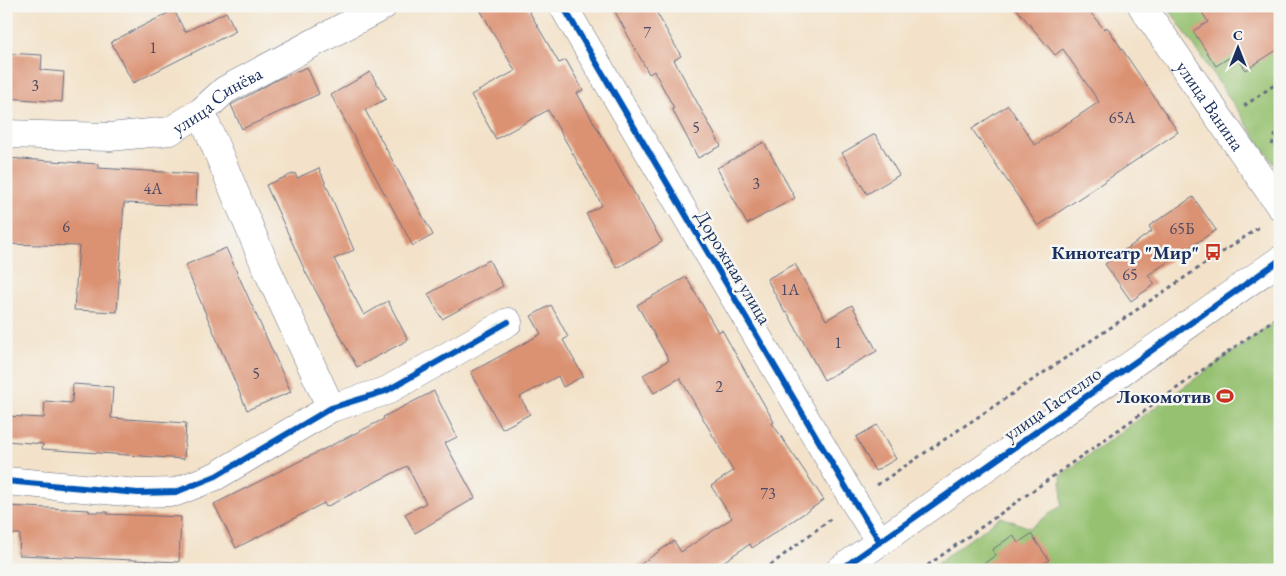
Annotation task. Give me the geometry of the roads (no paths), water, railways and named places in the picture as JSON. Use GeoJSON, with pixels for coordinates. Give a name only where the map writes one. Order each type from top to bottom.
{"type":"FeatureCollection","features":[{"type":"Feature","properties":{"kind":"street","name":"улица Синёва"},"geometry":{"type":"LineString","coordinates":[[6,134],[110,137],[170,131],[202,112],[225,90],[383,6]]}},
{"type":"Feature","properties":{"kind":"street","name":"Дорожная улица"},"geometry":{"type":"LineString","coordinates":[[563,6],[854,501],[880,542]]}},
{"type":"Feature","properties":{"kind":"street","name":"улица Ванина"},"geometry":{"type":"LineString","coordinates":[[1142,6],[1221,122],[1272,215]]}},
{"type":"Feature","properties":{"kind":"street"},"geometry":{"type":"LineString","coordinates":[[202,112],[266,267],[331,408]]}},
{"type":"Feature","properties":{"kind":"street","name":"улица Гастелло"},"geometry":{"type":"LineString","coordinates":[[840,570],[1280,260]]}},
{"type":"Feature","properties":{"kind":"street"},"geometry":{"type":"LineString","coordinates":[[6,481],[138,493],[176,492],[216,476],[331,408],[386,391],[508,322]]}},
{"type":"Feature","properties":{"kind":"place","name":"Кинотеатр \"Мир\""},"geometry":{"type":"Point","coordinates":[1213,252]}},
{"type":"Feature","properties":{"kind":"place","name":"Локомотив"},"geometry":{"type":"Point","coordinates":[1225,396]}}]}
